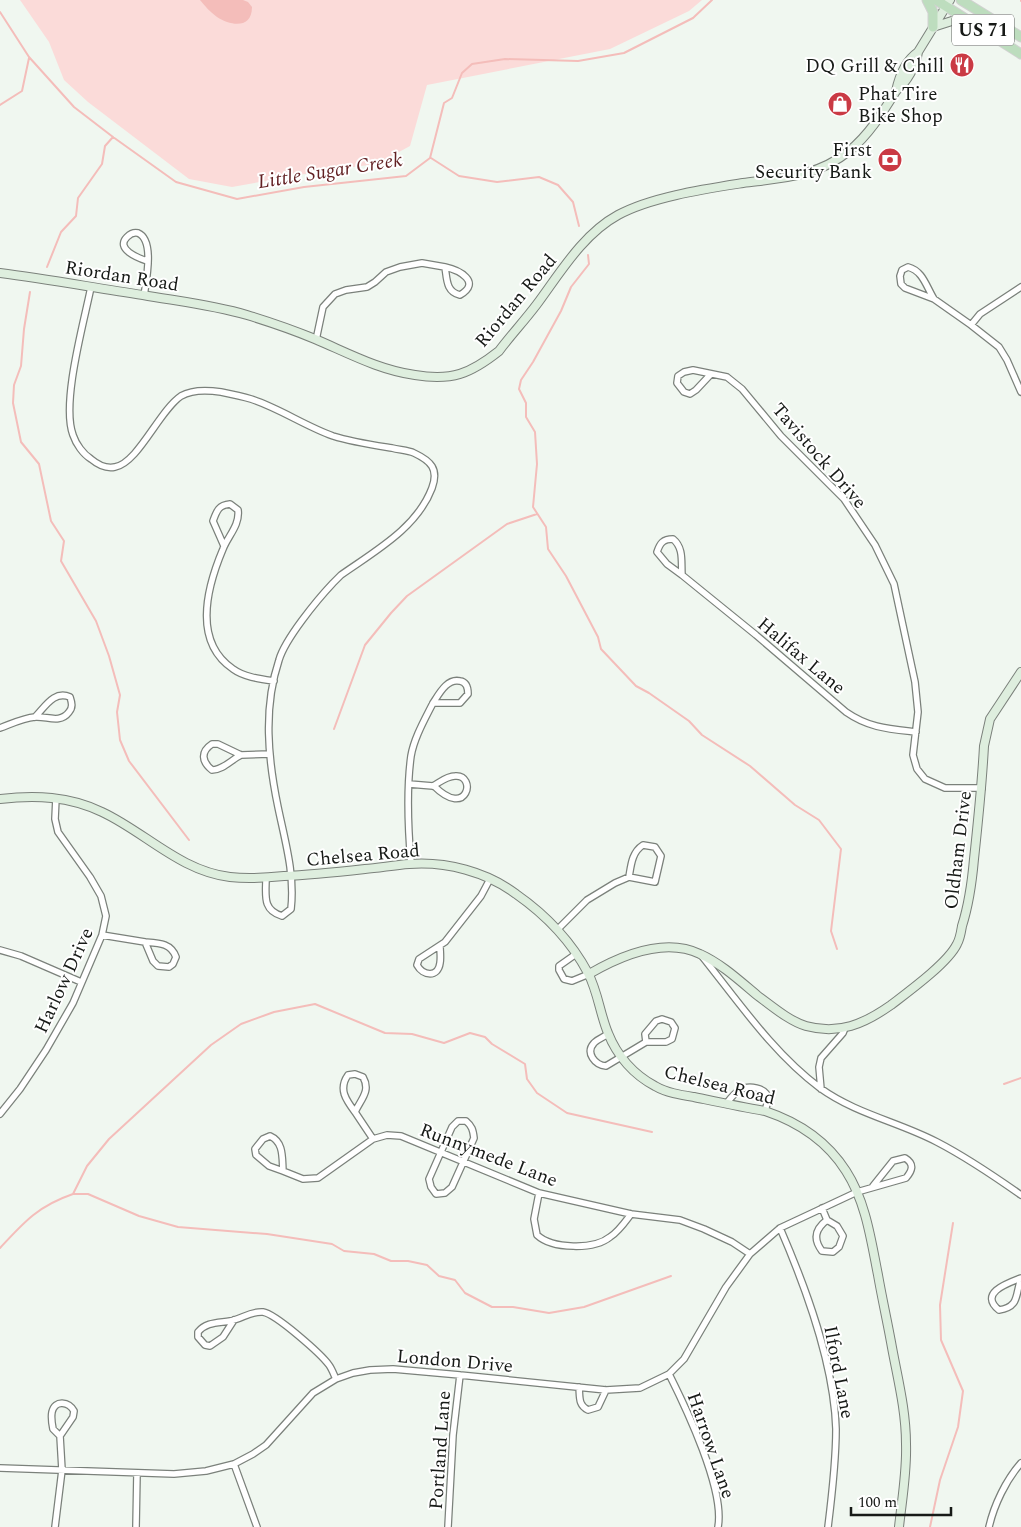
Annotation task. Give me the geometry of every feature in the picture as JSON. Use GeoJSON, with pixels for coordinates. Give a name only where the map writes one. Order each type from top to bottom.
{"type":"FeatureCollection","features":[{"type":"Feature","properties":{"kind":"main road"},"geometry":{"type":"LineString","coordinates":[[927,0],[933,12],[933,27]]}},
{"type":"Feature","properties":{"kind":"main road","name":"US 71"},"geometry":{"type":"LineString","coordinates":[[936,0],[948,3],[970,22],[1021,54]]}},
{"type":"Feature","properties":{"kind":"main road","name":"US 71"},"geometry":{"type":"LineString","coordinates":[[962,0],[1021,37]]}},
{"type":"Feature","properties":{"kind":"street","name":"Riordan Road"},"geometry":{"type":"LineString","coordinates":[[0,273],[46,279],[244,314],[282,326],[384,368],[415,375],[439,377],[460,375],[482,364],[499,351],[586,240],[617,215],[670,197],[786,178],[818,170],[851,150],[876,121],[896,92],[899,80],[911,57],[918,52],[948,3]]}},
{"type":"Feature","properties":{"kind":"street"},"geometry":{"type":"LineString","coordinates":[[933,27],[955,20],[970,22]]}},
{"type":"Feature","properties":{"kind":"street"},"geometry":{"type":"LineString","coordinates":[[144,296],[147,261],[147,243],[137,233],[133,233],[124,241],[127,252],[138,259],[147,261]]}},
{"type":"Feature","properties":{"kind":"street"},"geometry":{"type":"LineString","coordinates":[[316,340],[324,307],[335,294],[346,290],[367,287],[386,272],[400,267],[422,263],[445,267],[454,269],[465,275],[468,281],[468,287],[465,292],[460,295],[451,290],[448,285],[445,267]]}},
{"type":"Feature","properties":{"kind":"street"},"geometry":{"type":"LineString","coordinates":[[934,299],[921,274],[916,269],[908,266],[902,270],[900,276],[901,284],[905,288],[934,299],[971,324],[999,347],[1021,392]]}},
{"type":"Feature","properties":{"kind":"street"},"geometry":{"type":"LineString","coordinates":[[91,287],[70,394],[70,418],[72,435],[80,449],[101,466],[115,467],[132,455],[169,406],[182,396],[194,391],[208,390],[251,399],[339,438],[413,452],[430,463],[435,470],[434,483],[428,499],[406,528],[341,575],[326,590],[289,639],[279,659],[268,716],[270,754],[292,876],[292,909],[282,916],[272,913],[267,904],[266,878]]}},
{"type":"Feature","properties":{"kind":"street"},"geometry":{"type":"LineString","coordinates":[[971,324],[980,314],[1021,287]]}},
{"type":"Feature","properties":{"kind":"street","name":"Tavistock Drive"},"geometry":{"type":"LineString","coordinates":[[711,374],[690,394],[679,388],[676,382],[678,376],[693,370],[727,377],[742,389],[781,436],[844,499],[875,546],[894,584],[915,682],[918,712],[913,755],[916,770],[925,779],[944,788],[982,788]]}},
{"type":"Feature","properties":{"kind":"street"},"geometry":{"type":"LineString","coordinates":[[224,546],[213,521],[220,506],[230,504],[238,510],[239,517],[224,546],[212,578],[208,597],[206,616],[209,637],[213,648],[220,658],[233,670],[248,676],[274,681]]}},
{"type":"Feature","properties":{"kind":"street","name":"Halifax Lane"},"geometry":{"type":"LineString","coordinates":[[682,575],[681,552],[678,544],[672,539],[666,539],[660,544],[657,552],[667,564],[756,634],[856,719],[873,726],[916,732]]}},
{"type":"Feature","properties":{"kind":"street","name":"Oldham Drive"},"geometry":{"type":"LineString","coordinates":[[589,974],[608,963],[636,953],[667,948],[687,949],[722,966],[773,1007],[804,1025],[824,1029],[845,1028],[872,1019],[914,988],[958,944],[970,897],[982,788],[984,746],[990,720],[1021,672]]}},
{"type":"Feature","properties":{"kind":"street"},"geometry":{"type":"LineString","coordinates":[[411,863],[408,817],[409,784],[412,755],[418,735],[433,703],[446,685],[452,681],[459,680],[465,683],[468,688],[468,694],[460,703],[433,703]]}},
{"type":"Feature","properties":{"kind":"street"},"geometry":{"type":"LineString","coordinates":[[0,728],[13,722],[35,717],[57,719],[64,717],[70,711],[72,704],[70,697],[64,695],[53,698],[35,717]]}},
{"type":"Feature","properties":{"kind":"street"},"geometry":{"type":"LineString","coordinates":[[241,755],[217,770],[212,770],[203,761],[205,751],[212,744],[218,744],[241,755],[270,754]]}},
{"type":"Feature","properties":{"kind":"street"},"geometry":{"type":"LineString","coordinates":[[409,784],[433,786],[454,776],[461,776],[465,778],[467,792],[464,797],[457,799],[448,797],[433,786]]}},
{"type":"Feature","properties":{"kind":"street","name":"Chelsea Road"},"geometry":{"type":"LineString","coordinates":[[0,799],[28,796],[56,798],[102,812],[181,860],[205,871],[227,877],[253,879],[411,863],[448,866],[472,872],[490,879],[515,893],[558,929],[569,942],[589,974],[598,996],[608,1034],[631,1070],[656,1087],[674,1093],[765,1110],[792,1122],[808,1131],[825,1146],[845,1170],[857,1192],[870,1228],[903,1403],[906,1444],[899,1527]]}},
{"type":"Feature","properties":{"kind":"street","name":"Harlow Drive"},"geometry":{"type":"LineString","coordinates":[[0,1114],[20,1089],[46,1050],[73,1003],[102,935],[106,916],[101,896],[58,832],[55,819],[56,798]]}},
{"type":"Feature","properties":{"kind":"street"},"geometry":{"type":"LineString","coordinates":[[558,929],[587,900],[610,885],[629,877],[655,882],[660,870],[661,856],[655,847],[643,845],[638,848],[632,862],[629,877]]}},
{"type":"Feature","properties":{"kind":"street"},"geometry":{"type":"LineString","coordinates":[[440,946],[438,969],[434,974],[424,974],[417,965],[419,960],[445,942],[480,896],[490,879]]}},
{"type":"Feature","properties":{"kind":"street"},"geometry":{"type":"LineString","coordinates":[[102,935],[145,942],[168,946],[176,957],[173,964],[169,967],[158,966],[153,961],[145,942]]}},
{"type":"Feature","properties":{"kind":"street"},"geometry":{"type":"LineString","coordinates":[[0,950],[21,956],[81,982]]}},
{"type":"Feature","properties":{"kind":"street"},"geometry":{"type":"LineString","coordinates":[[576,954],[559,966],[561,975],[564,979],[572,980],[589,974]]}},
{"type":"Feature","properties":{"kind":"street"},"geometry":{"type":"LineString","coordinates":[[700,954],[779,1051],[795,1067],[822,1088],[845,1104],[938,1142],[1021,1194]]}},
{"type":"Feature","properties":{"kind":"street"},"geometry":{"type":"LineString","coordinates":[[608,1034],[592,1046],[592,1057],[595,1063],[600,1066],[606,1066],[646,1042],[666,1042],[674,1034],[671,1022],[666,1019],[656,1021],[645,1034],[646,1042]]}},
{"type":"Feature","properties":{"kind":"street"},"geometry":{"type":"LineString","coordinates":[[822,1088],[819,1067],[822,1058],[845,1028]]}},
{"type":"Feature","properties":{"kind":"street"},"geometry":{"type":"LineString","coordinates":[[354,1112],[366,1092],[367,1084],[363,1077],[355,1074],[348,1076],[343,1082],[342,1089],[345,1099],[372,1139]]}},
{"type":"Feature","properties":{"kind":"street"},"geometry":{"type":"LineString","coordinates":[[726,1104],[741,1089],[758,1088],[765,1092],[768,1099],[765,1110]]}},
{"type":"Feature","properties":{"kind":"street"},"geometry":{"type":"LineString","coordinates":[[458,1121],[466,1121],[473,1130],[474,1138],[452,1188],[445,1193],[436,1194],[431,1187],[430,1179],[441,1153],[452,1127],[458,1121]]}},
{"type":"Feature","properties":{"kind":"street","name":"Runnymede Lane"},"geometry":{"type":"LineString","coordinates":[[283,1171],[281,1146],[277,1139],[270,1136],[263,1139],[255,1149],[256,1155],[269,1166],[303,1179],[318,1178],[372,1139],[387,1135],[401,1136],[539,1193],[631,1214],[680,1220],[704,1228],[732,1242],[750,1254]]}},
{"type":"Feature","properties":{"kind":"street","name":"London Drive"},"geometry":{"type":"LineString","coordinates":[[0,1468],[174,1474],[206,1471],[234,1464],[266,1445],[313,1393],[336,1379],[370,1370],[393,1369],[606,1390],[640,1388],[669,1374],[684,1359],[726,1287],[750,1254],[780,1228],[857,1192],[906,1178],[912,1166],[910,1160],[905,1158],[893,1161],[873,1186]]}},
{"type":"Feature","properties":{"kind":"street"},"geometry":{"type":"LineString","coordinates":[[539,1193],[534,1219],[537,1235],[550,1244],[576,1247],[596,1243],[609,1238],[631,1214]]}},
{"type":"Feature","properties":{"kind":"street"},"geometry":{"type":"LineString","coordinates":[[822,1208],[828,1220],[837,1226],[843,1236],[839,1246],[833,1252],[822,1251],[817,1244],[816,1234],[828,1220]]}},
{"type":"Feature","properties":{"kind":"street","name":"Ilford Lane"},"geometry":{"type":"LineString","coordinates":[[780,1228],[820,1336],[829,1377],[836,1428],[833,1484],[828,1527]]}},
{"type":"Feature","properties":{"kind":"street"},"geometry":{"type":"LineString","coordinates":[[1021,1278],[1016,1300],[1010,1306],[999,1310],[993,1303],[994,1292],[1002,1286],[1021,1278]]}},
{"type":"Feature","properties":{"kind":"street"},"geometry":{"type":"LineString","coordinates":[[234,1320],[222,1337],[210,1346],[205,1345],[198,1337],[198,1332],[207,1324],[234,1320],[251,1312],[265,1312],[316,1350],[329,1366],[336,1379]]}},
{"type":"Feature","properties":{"kind":"street","name":"Harrow Lane"},"geometry":{"type":"LineString","coordinates":[[669,1374],[688,1412],[706,1463],[719,1507],[718,1527]]}},
{"type":"Feature","properties":{"kind":"street","name":"Portland Lane"},"geometry":{"type":"LineString","coordinates":[[448,1527],[453,1435],[460,1375]]}},
{"type":"Feature","properties":{"kind":"street"},"geometry":{"type":"LineString","coordinates":[[580,1387],[580,1403],[583,1408],[588,1410],[598,1406],[606,1390]]}},
{"type":"Feature","properties":{"kind":"street"},"geometry":{"type":"LineString","coordinates":[[55,1527],[62,1470],[60,1436],[73,1417],[74,1411],[71,1406],[61,1402],[52,1411],[53,1429],[60,1436]]}},
{"type":"Feature","properties":{"kind":"street"},"geometry":{"type":"LineString","coordinates":[[989,1527],[1005,1487],[1021,1463]]}},
{"type":"Feature","properties":{"kind":"street"},"geometry":{"type":"LineString","coordinates":[[234,1464],[257,1527]]}},
{"type":"Feature","properties":{"kind":"street"},"geometry":{"type":"LineString","coordinates":[[136,1527],[137,1473]]}},
{"type":"Feature","properties":{"kind":"shaded area"},"geometry":{"type":"Polygon","coordinates":[[[20,0],[702,0],[689,11],[610,49],[427,85],[410,146],[377,164],[322,171],[232,187],[189,179],[88,102],[64,80],[49,42],[20,0]]]}},
{"type":"Feature","properties":{"kind":"shaded area"},"geometry":{"type":"Polygon","coordinates":[[[200,0],[243,0],[252,7],[251,14],[245,22],[234,24],[214,15],[200,0]]]}},
{"type":"Feature","properties":{"kind":"waterway","name":"Little Sugar Creek"},"geometry":{"type":"LineString","coordinates":[[0,12],[29,57],[74,107],[176,182],[237,199],[304,187],[406,176],[430,158],[444,103],[452,98],[462,73],[472,64],[505,59],[578,61],[624,53],[693,18],[712,0]]}},
{"type":"Feature","properties":{"kind":"waterway"},"geometry":{"type":"LineString","coordinates":[[0,105],[22,91],[29,58]]}},
{"type":"Feature","properties":{"kind":"waterway"},"geometry":{"type":"LineString","coordinates":[[47,267],[61,232],[76,216],[78,198],[102,164],[105,146],[113,137]]}},
{"type":"Feature","properties":{"kind":"waterway"},"geometry":{"type":"LineString","coordinates":[[431,158],[459,176],[497,182],[539,177],[558,185],[573,202],[579,226]]}},
{"type":"Feature","properties":{"kind":"waterway"},"geometry":{"type":"LineString","coordinates":[[588,255],[589,264],[571,287],[561,311],[521,380],[519,389],[526,403],[526,417],[535,432],[537,464],[533,507],[546,527],[548,549],[566,576],[598,637],[601,649],[636,686],[689,721],[702,735],[750,766],[795,805],[819,820],[841,849],[831,931],[837,949]]}},
{"type":"Feature","properties":{"kind":"waterway"},"geometry":{"type":"LineString","coordinates":[[30,292],[21,366],[14,385],[13,403],[21,442],[39,464],[51,521],[64,541],[61,561],[96,621],[109,656],[120,695],[117,712],[120,740],[129,761],[189,840]]}},
{"type":"Feature","properties":{"kind":"waterway"},"geometry":{"type":"LineString","coordinates":[[334,729],[365,645],[407,596],[507,524],[537,514]]}},
{"type":"Feature","properties":{"kind":"waterway"},"geometry":{"type":"LineString","coordinates":[[0,1248],[32,1216],[50,1204],[73,1194],[87,1166],[109,1139],[211,1045],[241,1024],[274,1012],[315,1004],[385,1033],[412,1034],[444,1043],[470,1033],[485,1037],[492,1044],[525,1064],[527,1079],[537,1093],[567,1113],[652,1132]]}},
{"type":"Feature","properties":{"kind":"waterway"},"geometry":{"type":"LineString","coordinates":[[1004,1084],[1021,1078]]}},
{"type":"Feature","properties":{"kind":"waterway"},"geometry":{"type":"LineString","coordinates":[[73,1194],[88,1194],[139,1216],[178,1227],[267,1234],[332,1244],[344,1251],[374,1254],[391,1261],[408,1261],[427,1265],[439,1276],[455,1280],[465,1293],[492,1307],[513,1307],[549,1313],[584,1307],[671,1276]]}},
{"type":"Feature","properties":{"kind":"waterway"},"geometry":{"type":"LineString","coordinates":[[930,1527],[940,1480],[958,1427],[963,1391],[941,1340],[940,1305],[953,1223]]}},
{"type":"Feature","properties":{"kind":"place","name":"DQ Grill & Chill"},"geometry":{"type":"Point","coordinates":[962,65]}},
{"type":"Feature","properties":{"kind":"place","name":"Phat Tire Bike Shop"},"geometry":{"type":"Point","coordinates":[840,104]}},
{"type":"Feature","properties":{"kind":"place","name":"First Security Bank"},"geometry":{"type":"Point","coordinates":[890,160]}}]}
